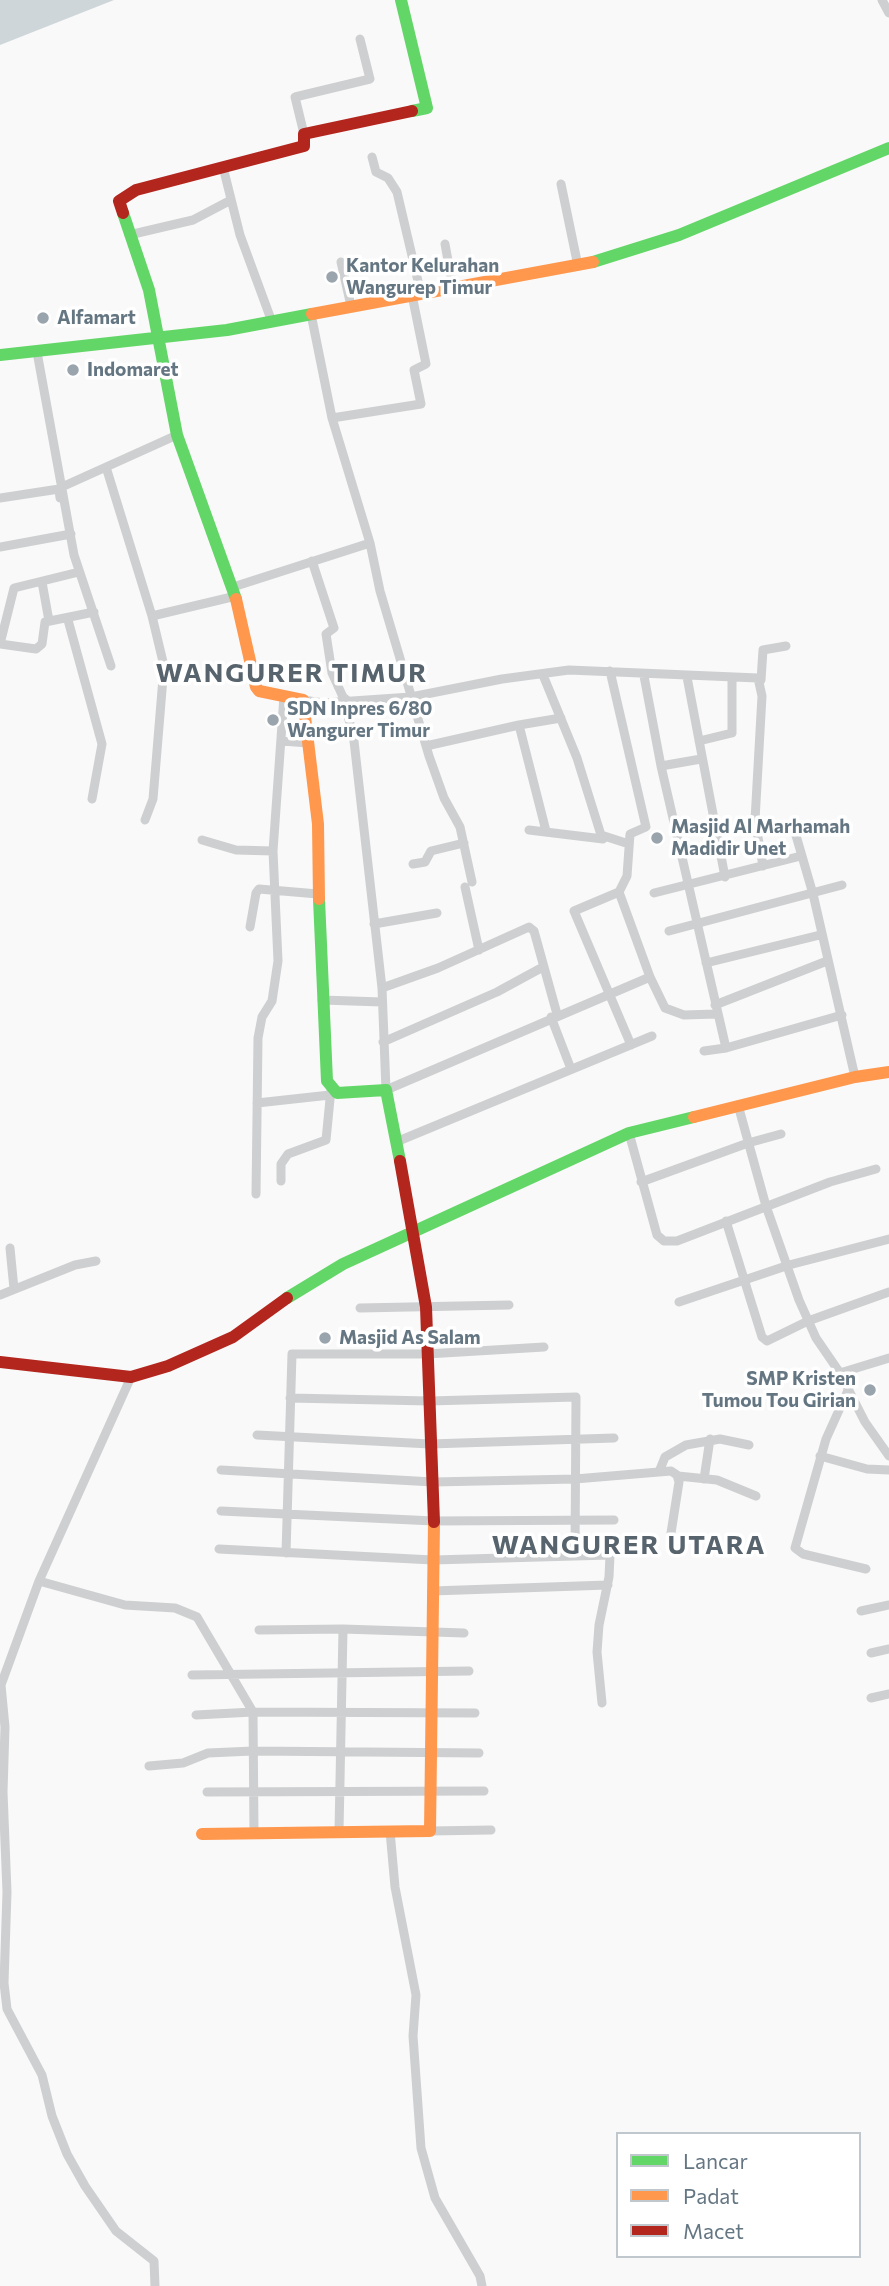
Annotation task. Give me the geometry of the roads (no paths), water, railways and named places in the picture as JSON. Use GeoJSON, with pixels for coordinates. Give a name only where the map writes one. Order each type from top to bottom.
{"type":"FeatureCollection","features":[{"type":"Feature","properties":{"kind":"main road"},"geometry":{"type":"LineString","coordinates":[[202,1834],[430,1831],[434,1521],[426,1307],[415,1232],[386,1090],[348,1094],[330,1092],[323,1056],[318,824],[303,700],[257,689],[235,592],[200,504],[177,435],[149,290],[119,205],[122,196],[304,146],[304,134],[428,108],[401,0]]}},
{"type":"Feature","properties":{"kind":"main road"},"geometry":{"type":"LineString","coordinates":[[0,355],[159,340],[578,266],[679,235],[889,148]]}},
{"type":"Feature","properties":{"kind":"main road"},"geometry":{"type":"LineString","coordinates":[[0,1362],[88,1375],[131,1377],[168,1366],[223,1342],[267,1314],[303,1286],[629,1133],[855,1077],[889,1072]]}},
{"type":"Feature","properties":{"kind":"street"},"geometry":{"type":"LineString","coordinates":[[882,0],[889,13]]}},
{"type":"Feature","properties":{"kind":"street"},"geometry":{"type":"LineString","coordinates":[[304,134],[295,97],[370,79],[360,40]]}},
{"type":"Feature","properties":{"kind":"street"},"geometry":{"type":"LineString","coordinates":[[331,418],[421,404],[414,370],[426,364],[397,192],[388,178],[376,172],[372,156]]}},
{"type":"Feature","properties":{"kind":"street"},"geometry":{"type":"LineString","coordinates":[[223,167],[251,270],[264,296],[272,322]]}},
{"type":"Feature","properties":{"kind":"street"},"geometry":{"type":"LineString","coordinates":[[561,184],[578,266]]}},
{"type":"Feature","properties":{"kind":"street"},"geometry":{"type":"LineString","coordinates":[[129,235],[193,220],[231,200]]}},
{"type":"Feature","properties":{"kind":"street"},"geometry":{"type":"LineString","coordinates":[[445,244],[453,288]]}},
{"type":"Feature","properties":{"kind":"street"},"geometry":{"type":"LineString","coordinates":[[341,261],[351,306]]}},
{"type":"Feature","properties":{"kind":"street"},"geometry":{"type":"LineString","coordinates":[[311,314],[331,418],[370,542],[380,591],[426,747],[464,844],[479,950]]}},
{"type":"Feature","properties":{"kind":"street"},"geometry":{"type":"LineString","coordinates":[[37,352],[64,486],[69,534]]}},
{"type":"Feature","properties":{"kind":"street"},"geometry":{"type":"LineString","coordinates":[[64,486],[177,435]]}},
{"type":"Feature","properties":{"kind":"street"},"geometry":{"type":"LineString","coordinates":[[106,467],[152,616],[164,666],[153,799],[145,820]]}},
{"type":"Feature","properties":{"kind":"street"},"geometry":{"type":"LineString","coordinates":[[0,498],[59,489],[79,572],[111,666]]}},
{"type":"Feature","properties":{"kind":"street"},"geometry":{"type":"LineString","coordinates":[[0,547],[69,534]]}},
{"type":"Feature","properties":{"kind":"street"},"geometry":{"type":"LineString","coordinates":[[152,616],[235,592],[312,561],[370,542]]}},
{"type":"Feature","properties":{"kind":"street"},"geometry":{"type":"LineString","coordinates":[[312,561],[334,628],[326,634],[332,673],[343,697],[348,701]]}},
{"type":"Feature","properties":{"kind":"street"},"geometry":{"type":"LineString","coordinates":[[79,572],[14,588],[0,644],[36,649],[42,644],[44,624],[93,612]]}},
{"type":"Feature","properties":{"kind":"street"},"geometry":{"type":"LineString","coordinates":[[42,582],[49,621]]}},
{"type":"Feature","properties":{"kind":"street"},"geometry":{"type":"LineString","coordinates":[[68,620],[102,744],[92,799]]}},
{"type":"Feature","properties":{"kind":"street"},"geometry":{"type":"LineString","coordinates":[[763,866],[755,820],[763,650],[786,646]]}},
{"type":"Feature","properties":{"kind":"street"},"geometry":{"type":"LineString","coordinates":[[303,700],[411,698],[502,678],[569,670],[761,680]]}},
{"type":"Feature","properties":{"kind":"street"},"geometry":{"type":"LineString","coordinates":[[610,671],[646,823],[643,831],[630,834],[626,876],[619,892],[574,911],[631,1045]]}},
{"type":"Feature","properties":{"kind":"street"},"geometry":{"type":"LineString","coordinates":[[543,675],[585,779],[603,839]]}},
{"type":"Feature","properties":{"kind":"street"},"geometry":{"type":"LineString","coordinates":[[644,676],[661,766],[726,1048]]}},
{"type":"Feature","properties":{"kind":"street"},"geometry":{"type":"LineString","coordinates":[[687,677],[725,877]]}},
{"type":"Feature","properties":{"kind":"street"},"geometry":{"type":"LineString","coordinates":[[699,741],[732,733],[732,677]]}},
{"type":"Feature","properties":{"kind":"street"},"geometry":{"type":"LineString","coordinates":[[256,1194],[258,1034],[275,990],[277,892],[273,851],[284,696]]}},
{"type":"Feature","properties":{"kind":"street"},"geometry":{"type":"LineString","coordinates":[[348,701],[346,707],[354,741],[382,988],[386,1090],[650,977]]}},
{"type":"Feature","properties":{"kind":"street"},"geometry":{"type":"LineString","coordinates":[[426,747],[561,718]]}},
{"type":"Feature","properties":{"kind":"street"},"geometry":{"type":"LineString","coordinates":[[519,725],[546,831]]}},
{"type":"Feature","properties":{"kind":"street"},"geometry":{"type":"LineString","coordinates":[[282,741],[308,743]]}},
{"type":"Feature","properties":{"kind":"street"},"geometry":{"type":"LineString","coordinates":[[661,766],[701,759]]}},
{"type":"Feature","properties":{"kind":"street"},"geometry":{"type":"LineString","coordinates":[[529,830],[629,844]]}},
{"type":"Feature","properties":{"kind":"street"},"geometry":{"type":"LineString","coordinates":[[795,832],[813,894],[820,935],[842,1015],[855,1077]]}},
{"type":"Feature","properties":{"kind":"street"},"geometry":{"type":"LineString","coordinates":[[202,840],[236,850],[273,851]]}},
{"type":"Feature","properties":{"kind":"street"},"geometry":{"type":"LineString","coordinates":[[413,864],[425,862],[431,851],[464,844]]}},
{"type":"Feature","properties":{"kind":"street"},"geometry":{"type":"LineString","coordinates":[[654,893],[801,856]]}},
{"type":"Feature","properties":{"kind":"street"},"geometry":{"type":"LineString","coordinates":[[669,931],[842,885]]}},
{"type":"Feature","properties":{"kind":"street"},"geometry":{"type":"LineString","coordinates":[[250,927],[257,891],[318,894]]}},
{"type":"Feature","properties":{"kind":"street"},"geometry":{"type":"LineString","coordinates":[[619,892],[650,977],[665,1008],[684,1015],[716,1010],[827,961]]}},
{"type":"Feature","properties":{"kind":"street"},"geometry":{"type":"LineString","coordinates":[[374,924],[437,913]]}},
{"type":"Feature","properties":{"kind":"street"},"geometry":{"type":"LineString","coordinates":[[382,988],[529,927],[534,931],[554,1016],[572,1069]]}},
{"type":"Feature","properties":{"kind":"street"},"geometry":{"type":"LineString","coordinates":[[706,963],[820,935]]}},
{"type":"Feature","properties":{"kind":"street"},"geometry":{"type":"LineString","coordinates":[[383,1042],[497,992],[543,967]]}},
{"type":"Feature","properties":{"kind":"street"},"geometry":{"type":"LineString","coordinates":[[322,1000],[382,1002]]}},
{"type":"Feature","properties":{"kind":"street"},"geometry":{"type":"LineString","coordinates":[[704,1051],[726,1048],[842,1015]]}},
{"type":"Feature","properties":{"kind":"street"},"geometry":{"type":"LineString","coordinates":[[396,1142],[652,1036]]}},
{"type":"Feature","properties":{"kind":"street"},"geometry":{"type":"LineString","coordinates":[[257,1103],[330,1092],[326,1140],[296,1148],[288,1154],[281,1164],[281,1181]]}},
{"type":"Feature","properties":{"kind":"street"},"geometry":{"type":"LineString","coordinates":[[738,1105],[766,1206],[808,1321],[849,1388],[865,1422],[889,1456]]}},
{"type":"Feature","properties":{"kind":"street"},"geometry":{"type":"LineString","coordinates":[[629,1133],[659,1240],[677,1241],[766,1206],[876,1169]]}},
{"type":"Feature","properties":{"kind":"street"},"geometry":{"type":"LineString","coordinates":[[641,1182],[748,1143],[782,1134]]}},
{"type":"Feature","properties":{"kind":"street"},"geometry":{"type":"LineString","coordinates":[[726,1222],[764,1339],[772,1340],[808,1321],[889,1292]]}},
{"type":"Feature","properties":{"kind":"street"},"geometry":{"type":"LineString","coordinates":[[679,1302],[789,1265],[889,1239]]}},
{"type":"Feature","properties":{"kind":"street"},"geometry":{"type":"LineString","coordinates":[[10,1248],[14,1289]]}},
{"type":"Feature","properties":{"kind":"street"},"geometry":{"type":"LineString","coordinates":[[0,1295],[75,1265],[96,1261]]}},
{"type":"Feature","properties":{"kind":"street"},"geometry":{"type":"LineString","coordinates":[[360,1308],[509,1305]]}},
{"type":"Feature","properties":{"kind":"street"},"geometry":{"type":"LineString","coordinates":[[286,1553],[290,1398],[294,1353],[427,1354],[544,1347]]}},
{"type":"Feature","properties":{"kind":"street"},"geometry":{"type":"LineString","coordinates":[[840,1373],[889,1358]]}},
{"type":"Feature","properties":{"kind":"street"},"geometry":{"type":"LineString","coordinates":[[131,1377],[39,1581],[3,1675],[0,1693],[5,1727],[5,2000],[41,2075],[52,2116],[67,2154],[116,2231],[155,2261],[155,2286]]}},
{"type":"Feature","properties":{"kind":"street"},"geometry":{"type":"LineString","coordinates":[[849,1388],[820,1455],[795,1548],[803,1554],[866,1569]]}},
{"type":"Feature","properties":{"kind":"street"},"geometry":{"type":"LineString","coordinates":[[290,1398],[429,1401],[576,1397],[575,1554]]}},
{"type":"Feature","properties":{"kind":"street"},"geometry":{"type":"LineString","coordinates":[[257,1435],[430,1444],[614,1437]]}},
{"type":"Feature","properties":{"kind":"street"},"geometry":{"type":"LineString","coordinates":[[659,1472],[665,1457],[673,1451],[710,1439],[749,1445]]}},
{"type":"Feature","properties":{"kind":"street"},"geometry":{"type":"LineString","coordinates":[[704,1479],[710,1439]]}},
{"type":"Feature","properties":{"kind":"street"},"geometry":{"type":"LineString","coordinates":[[820,1455],[867,1469],[889,1470]]}},
{"type":"Feature","properties":{"kind":"street"},"geometry":{"type":"LineString","coordinates":[[220,1470],[433,1482],[576,1479],[671,1471],[678,1476],[729,1484],[756,1496]]}},
{"type":"Feature","properties":{"kind":"street"},"geometry":{"type":"LineString","coordinates":[[671,1533],[678,1476]]}},
{"type":"Feature","properties":{"kind":"street"},"geometry":{"type":"LineString","coordinates":[[221,1511],[434,1521],[614,1520]]}},
{"type":"Feature","properties":{"kind":"street"},"geometry":{"type":"LineString","coordinates":[[219,1549],[433,1560],[610,1555],[612,1560],[599,1625],[597,1652],[602,1703]]}},
{"type":"Feature","properties":{"kind":"street"},"geometry":{"type":"LineString","coordinates":[[39,1581],[114,1602],[175,1608],[193,1614],[253,1712],[254,1833]]}},
{"type":"Feature","properties":{"kind":"street"},"geometry":{"type":"LineString","coordinates":[[432,1591],[608,1585]]}},
{"type":"Feature","properties":{"kind":"street"},"geometry":{"type":"LineString","coordinates":[[861,1611],[889,1605]]}},
{"type":"Feature","properties":{"kind":"street"},"geometry":{"type":"LineString","coordinates":[[339,1831],[343,1629]]}},
{"type":"Feature","properties":{"kind":"street"},"geometry":{"type":"LineString","coordinates":[[259,1630],[343,1629],[464,1633]]}},
{"type":"Feature","properties":{"kind":"street"},"geometry":{"type":"LineString","coordinates":[[871,1653],[889,1649]]}},
{"type":"Feature","properties":{"kind":"street"},"geometry":{"type":"LineString","coordinates":[[192,1675],[227,1672],[469,1671]]}},
{"type":"Feature","properties":{"kind":"street"},"geometry":{"type":"LineString","coordinates":[[871,1698],[889,1694]]}},
{"type":"Feature","properties":{"kind":"street"},"geometry":{"type":"LineString","coordinates":[[197,1714],[475,1713]]}},
{"type":"Feature","properties":{"kind":"street"},"geometry":{"type":"LineString","coordinates":[[149,1766],[190,1762],[208,1753],[253,1751],[479,1753]]}},
{"type":"Feature","properties":{"kind":"street"},"geometry":{"type":"LineString","coordinates":[[207,1792],[484,1791]]}},
{"type":"Feature","properties":{"kind":"street"},"geometry":{"type":"LineString","coordinates":[[430,1831],[491,1830]]}},
{"type":"Feature","properties":{"kind":"street"},"geometry":{"type":"LineString","coordinates":[[390,1831],[395,1887],[416,1996],[413,2036],[421,2148],[435,2198],[480,2276],[482,2286]]}},
{"type":"Feature","properties":{"kind":"place","name":"Kantor Kelurahan Wangurep Timur"},"geometry":{"type":"Point","coordinates":[332,277]}},
{"type":"Feature","properties":{"kind":"place","name":"Alfamart"},"geometry":{"type":"Point","coordinates":[43,318]}},
{"type":"Feature","properties":{"kind":"place","name":"Indomaret"},"geometry":{"type":"Point","coordinates":[73,370]}},
{"type":"Feature","properties":{"kind":"place","name":"SDN Inpres 6/80 Wangurer Timur"},"geometry":{"type":"Point","coordinates":[273,720]}},
{"type":"Feature","properties":{"kind":"place","name":"Masjid Al Marhamah Madidir Unet"},"geometry":{"type":"Point","coordinates":[657,838]}},
{"type":"Feature","properties":{"kind":"place","name":"Masjid As Salam"},"geometry":{"type":"Point","coordinates":[325,1338]}},
{"type":"Feature","properties":{"kind":"place","name":"SMP Kristen Tumou Tou Girian"},"geometry":{"type":"Point","coordinates":[870,1390]}},
{"type":"Feature","properties":{"kind":"district","name":"WANGURER TIMUR"},"geometry":{"type":"Point","coordinates":[292,673]}},
{"type":"Feature","properties":{"kind":"district","name":"WANGURER UTARA"},"geometry":{"type":"Point","coordinates":[629,1545]}}]}
